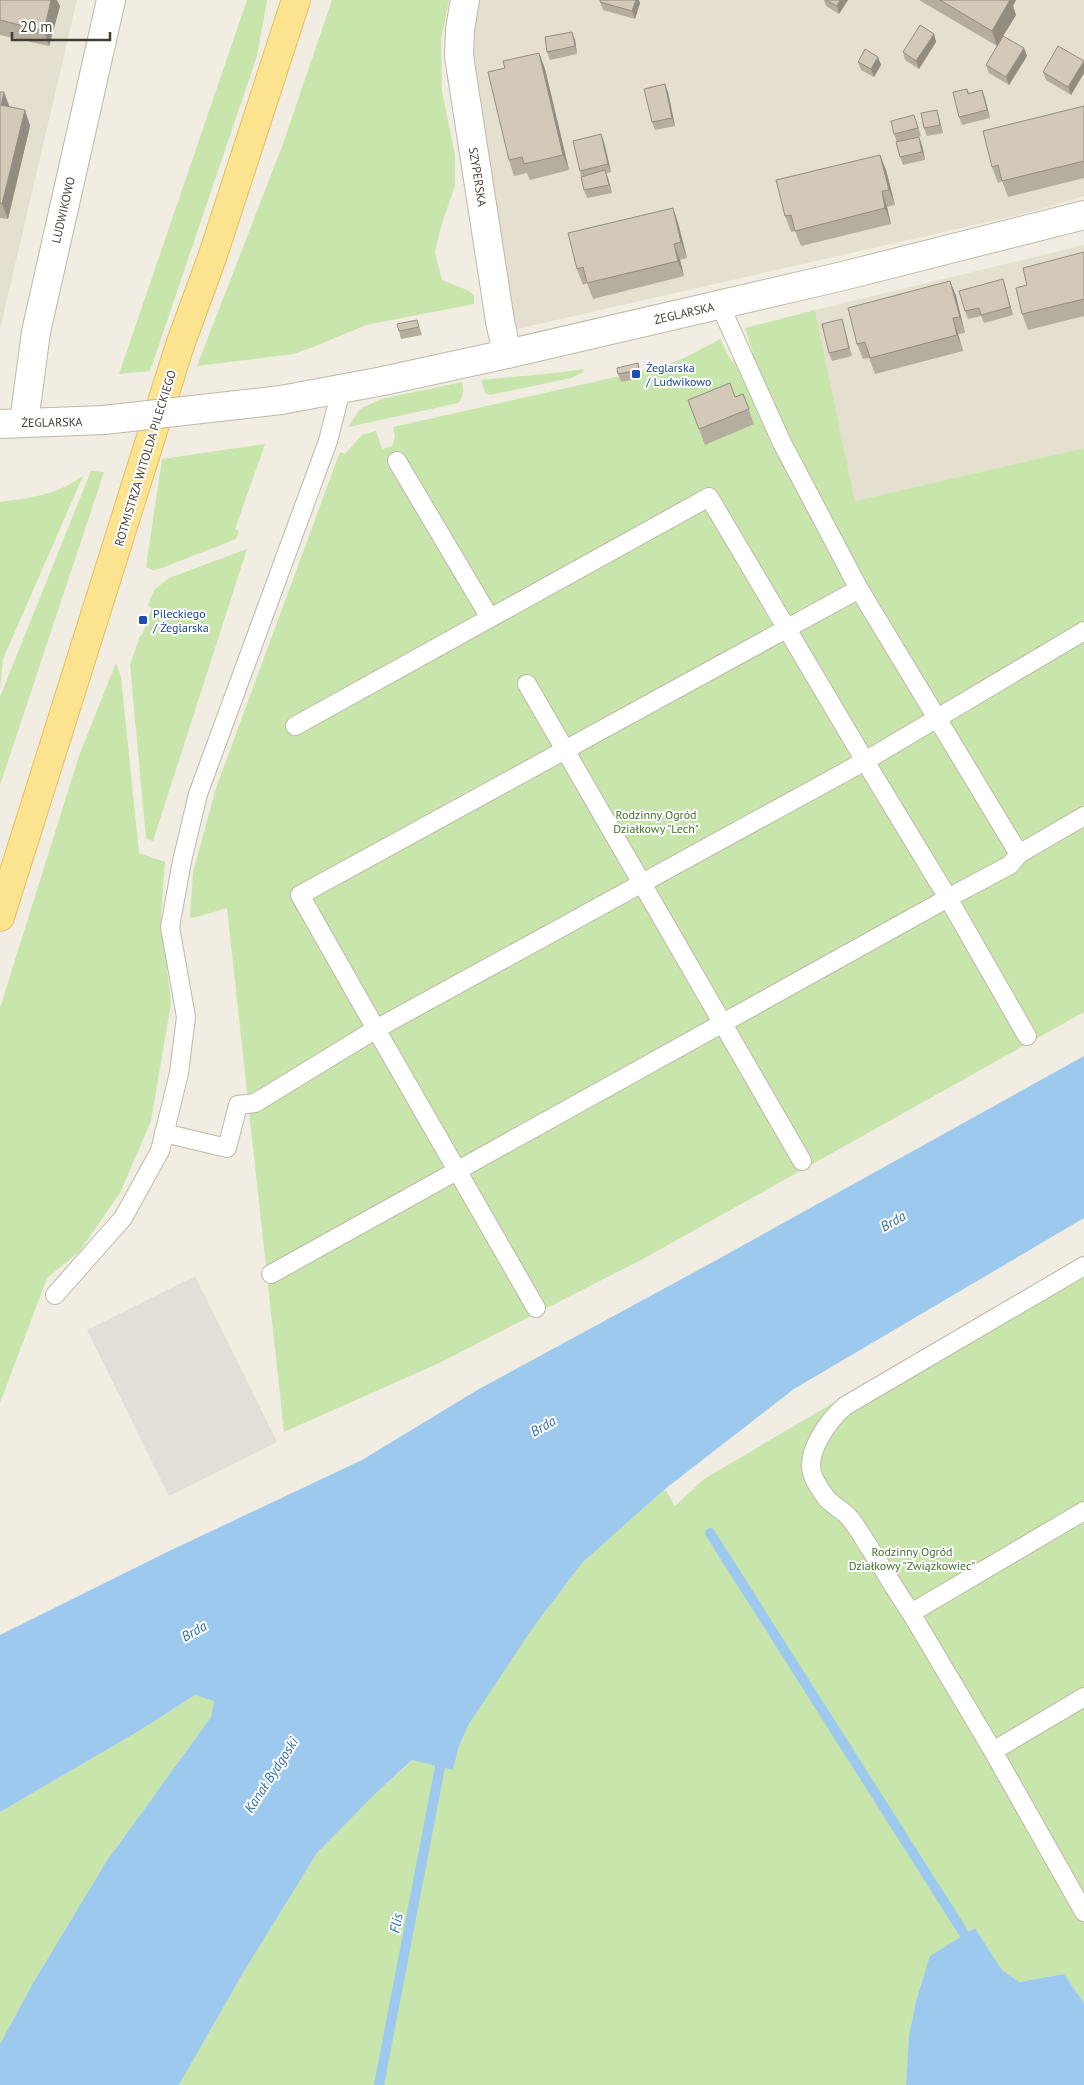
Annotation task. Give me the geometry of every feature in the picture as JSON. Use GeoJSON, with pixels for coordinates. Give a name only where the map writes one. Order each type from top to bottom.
{"type":"FeatureCollection","features":[{"type":"Feature","properties":{"kind":"main road","name":"ROTMISTRZA WITOLDA PILECKIEGO"},"geometry":{"type":"LineString","coordinates":[[1,911],[177,354],[213,255],[296,0]]}},
{"type":"Feature","properties":{"kind":"street","name":"LUDWIKOWO"},"geometry":{"type":"LineString","coordinates":[[12,423],[36,332],[110,0]]}},
{"type":"Feature","properties":{"kind":"street","name":"SZYPERSKA"},"geometry":{"type":"LineString","coordinates":[[465,0],[460,29],[459,56],[500,321],[507,354]]}},
{"type":"Feature","properties":{"kind":"street","name":"ŻEGLARSKA"},"geometry":{"type":"LineString","coordinates":[[12,423],[104,420],[281,400],[341,390],[720,305],[1084,215]]}},
{"type":"Feature","properties":{"kind":"lane"},"geometry":{"type":"LineString","coordinates":[[720,305],[782,442],[858,589],[1019,854]]}},
{"type":"Feature","properties":{"kind":"lane"},"geometry":{"type":"LineString","coordinates":[[55,1294],[123,1218],[160,1151],[179,1073],[186,1017],[170,927],[182,860],[198,794],[328,441],[341,390]]}},
{"type":"Feature","properties":{"kind":"lane"},"geometry":{"type":"LineString","coordinates":[[397,461],[490,618]]}},
{"type":"Feature","properties":{"kind":"lane"},"geometry":{"type":"LineString","coordinates":[[295,726],[709,496],[948,898],[1027,1036]]}},
{"type":"Feature","properties":{"kind":"lane"},"geometry":{"type":"LineString","coordinates":[[536,1308],[300,895],[858,589]]}},
{"type":"Feature","properties":{"kind":"lane"},"geometry":{"type":"LineString","coordinates":[[164,1133],[227,1148],[238,1105],[255,1103],[376,1029],[865,761],[1084,631]]}},
{"type":"Feature","properties":{"kind":"lane"},"geometry":{"type":"LineString","coordinates":[[527,684],[802,1162]]}},
{"type":"Feature","properties":{"kind":"lane"},"geometry":{"type":"LineString","coordinates":[[271,1274],[1010,865],[1019,854],[1084,816]]}},
{"type":"Feature","properties":{"kind":"lane"},"geometry":{"type":"LineString","coordinates":[[1084,1266],[845,1406],[833,1416],[825,1427],[811,1465],[812,1475],[829,1501],[851,1519],[910,1613],[1084,1912]]}},
{"type":"Feature","properties":{"kind":"lane"},"geometry":{"type":"LineString","coordinates":[[910,1613],[1084,1511]]}},
{"type":"Feature","properties":{"kind":"lane"},"geometry":{"type":"LineString","coordinates":[[992,1751],[1084,1697]]}},
{"type":"Feature","properties":{"kind":"shaded area"},"geometry":{"type":"Polygon","coordinates":[[[0,0],[77,0],[0,329],[0,0]]]}},
{"type":"Feature","properties":{"kind":"shaded area"},"geometry":{"type":"Polygon","coordinates":[[[465,0],[1084,0],[1084,196],[1027,213],[504,332],[465,0]]]}},
{"type":"Feature","properties":{"kind":"shaded area"},"geometry":{"type":"Polygon","coordinates":[[[1084,245],[1084,448],[855,501],[815,310],[1084,245]]]}},
{"type":"Feature","properties":{"kind":"shaded area"},"geometry":{"type":"Polygon","coordinates":[[[195,1276],[277,1442],[169,1496],[87,1330],[195,1276]]]}},
{"type":"Feature","properties":{"kind":"green space"},"geometry":{"type":"Polygon","coordinates":[[[247,0],[267,0],[257,56],[150,371],[119,374],[247,0]]]}},
{"type":"Feature","properties":{"kind":"green space"},"geometry":{"type":"Polygon","coordinates":[[[332,0],[449,0],[441,40],[442,91],[455,155],[455,186],[442,223],[435,252],[442,280],[467,290],[474,295],[474,304],[366,325],[293,354],[197,366],[283,144],[332,0]]]}},
{"type":"Feature","properties":{"kind":"green space","name":"Rodzinny Ogród Działkowy \"Lech\""},"geometry":{"type":"Polygon","coordinates":[[[815,310],[855,501],[1084,448],[1084,1012],[641,1260],[437,1364],[284,1432],[227,908],[193,918],[190,917],[193,872],[216,788],[340,452],[345,454],[362,435],[376,431],[382,449],[392,446],[395,437],[393,427],[620,376],[621,382],[642,378],[641,371],[672,363],[720,339],[732,362],[753,353],[745,328],[815,310]]]}},
{"type":"Feature","properties":{"kind":"green space"},"geometry":{"type":"Polygon","coordinates":[[[584,369],[583,372],[571,378],[490,395],[485,393],[481,380],[555,373],[584,369]]]}},
{"type":"Feature","properties":{"kind":"green space"},"geometry":{"type":"Polygon","coordinates":[[[462,382],[463,393],[458,403],[348,427],[360,409],[381,399],[462,382]]]}},
{"type":"Feature","properties":{"kind":"green space"},"geometry":{"type":"Polygon","coordinates":[[[265,444],[235,529],[239,531],[236,539],[162,568],[153,570],[146,567],[162,459],[265,444]]]}},
{"type":"Feature","properties":{"kind":"green space"},"geometry":{"type":"Polygon","coordinates":[[[91,471],[104,472],[0,785],[0,697],[91,471]]]}},
{"type":"Feature","properties":{"kind":"green space"},"geometry":{"type":"Polygon","coordinates":[[[83,476],[3,659],[0,689],[0,502],[53,492],[83,476]]]}},
{"type":"Feature","properties":{"kind":"green space"},"geometry":{"type":"Polygon","coordinates":[[[247,549],[153,841],[146,839],[130,665],[152,608],[148,605],[154,590],[169,578],[247,549]]]}},
{"type":"Feature","properties":{"kind":"green space"},"geometry":{"type":"Polygon","coordinates":[[[116,663],[121,677],[139,853],[165,862],[161,916],[171,1003],[151,1121],[120,1193],[79,1252],[47,1278],[0,1403],[0,1008],[79,756],[116,663]]]}},
{"type":"Feature","properties":{"kind":"green space","name":"Rodzinny Ogród Działkowy \"Związkowiec\""},"geometry":{"type":"Polygon","coordinates":[[[1084,1255],[1084,2003],[1064,1974],[1019,1982],[1002,1970],[975,1928],[930,1957],[916,2001],[909,2035],[906,2085],[179,2085],[243,1973],[317,1853],[374,1795],[413,1760],[453,1770],[459,1746],[469,1724],[532,1629],[582,1563],[665,1489],[675,1506],[704,1479],[1084,1255]]]}},
{"type":"Feature","properties":{"kind":"green space"},"geometry":{"type":"Polygon","coordinates":[[[195,1695],[215,1700],[211,1717],[106,1862],[33,1983],[0,2044],[0,1812],[139,1731],[195,1695]]]}},
{"type":"Feature","properties":{"kind":"water"},"geometry":{"type":"Polygon","coordinates":[[[1084,1056],[1084,1218],[794,1389],[665,1489],[582,1563],[532,1629],[469,1724],[459,1746],[453,1770],[412,1760],[374,1795],[317,1853],[243,1973],[179,2085],[0,2085],[0,2044],[33,1983],[106,1862],[211,1717],[214,1701],[195,1695],[139,1731],[0,1812],[0,1635],[165,1553],[362,1460],[479,1389],[713,1262],[1084,1056]]]}},
{"type":"Feature","properties":{"kind":"water"},"geometry":{"type":"Polygon","coordinates":[[[975,1928],[1002,1970],[1019,1982],[1064,1974],[1084,2003],[1084,2085],[906,2085],[909,2035],[916,2001],[930,1956],[975,1928]]]}},
{"type":"Feature","properties":{"kind":"building"},"geometry":{"type":"Polygon","coordinates":[[[0,0],[51,0],[44,31],[0,20],[0,0]]]}},
{"type":"Feature","properties":{"kind":"building"},"geometry":{"type":"Polygon","coordinates":[[[600,0],[636,0],[632,11],[600,2],[600,0]]]}},
{"type":"Feature","properties":{"kind":"building"},"geometry":{"type":"Polygon","coordinates":[[[826,0],[840,0],[837,6],[826,0]]]}},
{"type":"Feature","properties":{"kind":"building"},"geometry":{"type":"Polygon","coordinates":[[[940,0],[1010,0],[992,31],[940,0]]]}},
{"type":"Feature","properties":{"kind":"building"},"geometry":{"type":"Polygon","coordinates":[[[920,25],[934,34],[916,61],[903,52],[920,25]]]}},
{"type":"Feature","properties":{"kind":"building"},"geometry":{"type":"Polygon","coordinates":[[[572,32],[575,46],[547,52],[545,37],[572,32]]]}},
{"type":"Feature","properties":{"kind":"building"},"geometry":{"type":"Polygon","coordinates":[[[1003,36],[1024,48],[1006,77],[986,65],[1003,36]]]}},
{"type":"Feature","properties":{"kind":"building"},"geometry":{"type":"Polygon","coordinates":[[[1058,46],[1084,61],[1068,87],[1043,72],[1058,46]]]}},
{"type":"Feature","properties":{"kind":"building"},"geometry":{"type":"Polygon","coordinates":[[[865,49],[878,57],[871,69],[858,62],[865,49]]]}},
{"type":"Feature","properties":{"kind":"building"},"geometry":{"type":"Polygon","coordinates":[[[539,53],[563,155],[524,164],[522,157],[509,160],[488,72],[505,68],[503,61],[539,53]]]}},
{"type":"Feature","properties":{"kind":"building"},"geometry":{"type":"Polygon","coordinates":[[[665,84],[672,118],[652,122],[644,89],[665,84]]]}},
{"type":"Feature","properties":{"kind":"building"},"geometry":{"type":"Polygon","coordinates":[[[967,89],[968,94],[982,90],[987,110],[959,117],[953,92],[967,89]]]}},
{"type":"Feature","properties":{"kind":"building"},"geometry":{"type":"Polygon","coordinates":[[[0,92],[4,92],[1,105],[25,110],[2,204],[0,203],[0,92]]]}},
{"type":"Feature","properties":{"kind":"building"},"geometry":{"type":"Polygon","coordinates":[[[1084,106],[1084,161],[1002,181],[998,165],[992,167],[983,131],[1084,106]]]}},
{"type":"Feature","properties":{"kind":"building"},"geometry":{"type":"Polygon","coordinates":[[[937,110],[940,125],[924,128],[921,113],[937,110]]]}},
{"type":"Feature","properties":{"kind":"building"},"geometry":{"type":"Polygon","coordinates":[[[914,115],[918,128],[894,134],[891,121],[914,115]]]}},
{"type":"Feature","properties":{"kind":"building"},"geometry":{"type":"Polygon","coordinates":[[[601,134],[608,164],[580,171],[573,141],[601,134]]]}},
{"type":"Feature","properties":{"kind":"building"},"geometry":{"type":"Polygon","coordinates":[[[919,137],[922,152],[900,157],[896,142],[919,137]]]}},
{"type":"Feature","properties":{"kind":"building"},"geometry":{"type":"Polygon","coordinates":[[[880,155],[889,190],[882,191],[885,208],[795,231],[791,215],[785,216],[776,180],[880,155]]]}},
{"type":"Feature","properties":{"kind":"building"},"geometry":{"type":"Polygon","coordinates":[[[605,170],[609,185],[584,190],[581,177],[605,170]]]}},
{"type":"Feature","properties":{"kind":"building"},"geometry":{"type":"Polygon","coordinates":[[[673,208],[681,242],[674,244],[678,261],[587,283],[583,267],[577,269],[568,233],[673,208]]]}},
{"type":"Feature","properties":{"kind":"building"},"geometry":{"type":"Polygon","coordinates":[[[1084,252],[1084,299],[1022,314],[1016,288],[1027,285],[1023,268],[1084,252]]]}},
{"type":"Feature","properties":{"kind":"building"},"geometry":{"type":"Polygon","coordinates":[[[1003,279],[1010,307],[981,315],[979,308],[965,311],[959,291],[1003,279]]]}},
{"type":"Feature","properties":{"kind":"building"},"geometry":{"type":"Polygon","coordinates":[[[950,281],[960,317],[953,318],[957,335],[870,358],[865,342],[857,344],[848,308],[950,281]]]}},
{"type":"Feature","properties":{"kind":"building"},"geometry":{"type":"Polygon","coordinates":[[[842,319],[849,348],[829,353],[822,324],[842,319]]]}},
{"type":"Feature","properties":{"kind":"building"},"geometry":{"type":"Polygon","coordinates":[[[417,320],[419,327],[399,331],[397,324],[417,320]]]}},
{"type":"Feature","properties":{"kind":"building"},"geometry":{"type":"Polygon","coordinates":[[[638,363],[639,370],[618,374],[617,368],[638,363]]]}},
{"type":"Feature","properties":{"kind":"building"},"geometry":{"type":"Polygon","coordinates":[[[730,383],[735,397],[743,394],[749,409],[699,429],[688,400],[730,383]]]}},
{"type":"Feature","properties":{"kind":"waterway"},"geometry":{"type":"LineString","coordinates":[[710,1533],[965,1935]]}},
{"type":"Feature","properties":{"kind":"waterway","name":"Flis"},"geometry":{"type":"LineString","coordinates":[[379,2085],[440,1767]]}},
{"type":"Feature","properties":{"kind":"place","name":"Żeglarska / Ludwikowo"},"geometry":{"type":"Point","coordinates":[636,374]}},
{"type":"Feature","properties":{"kind":"place","name":"Pileckiego / Żeglarska"},"geometry":{"type":"Point","coordinates":[143,620]}},
{"type":"Feature","properties":{"kind":"water label","name":"Brda"},"geometry":{"type":"Point","coordinates":[893,1221]}},
{"type":"Feature","properties":{"kind":"water label","name":"Brda"},"geometry":{"type":"Point","coordinates":[543,1426]}},
{"type":"Feature","properties":{"kind":"water label","name":"Brda"},"geometry":{"type":"Point","coordinates":[194,1631]}},
{"type":"Feature","properties":{"kind":"water label","name":"Kanał Bydgoski"},"geometry":{"type":"Point","coordinates":[271,1775]}}]}
